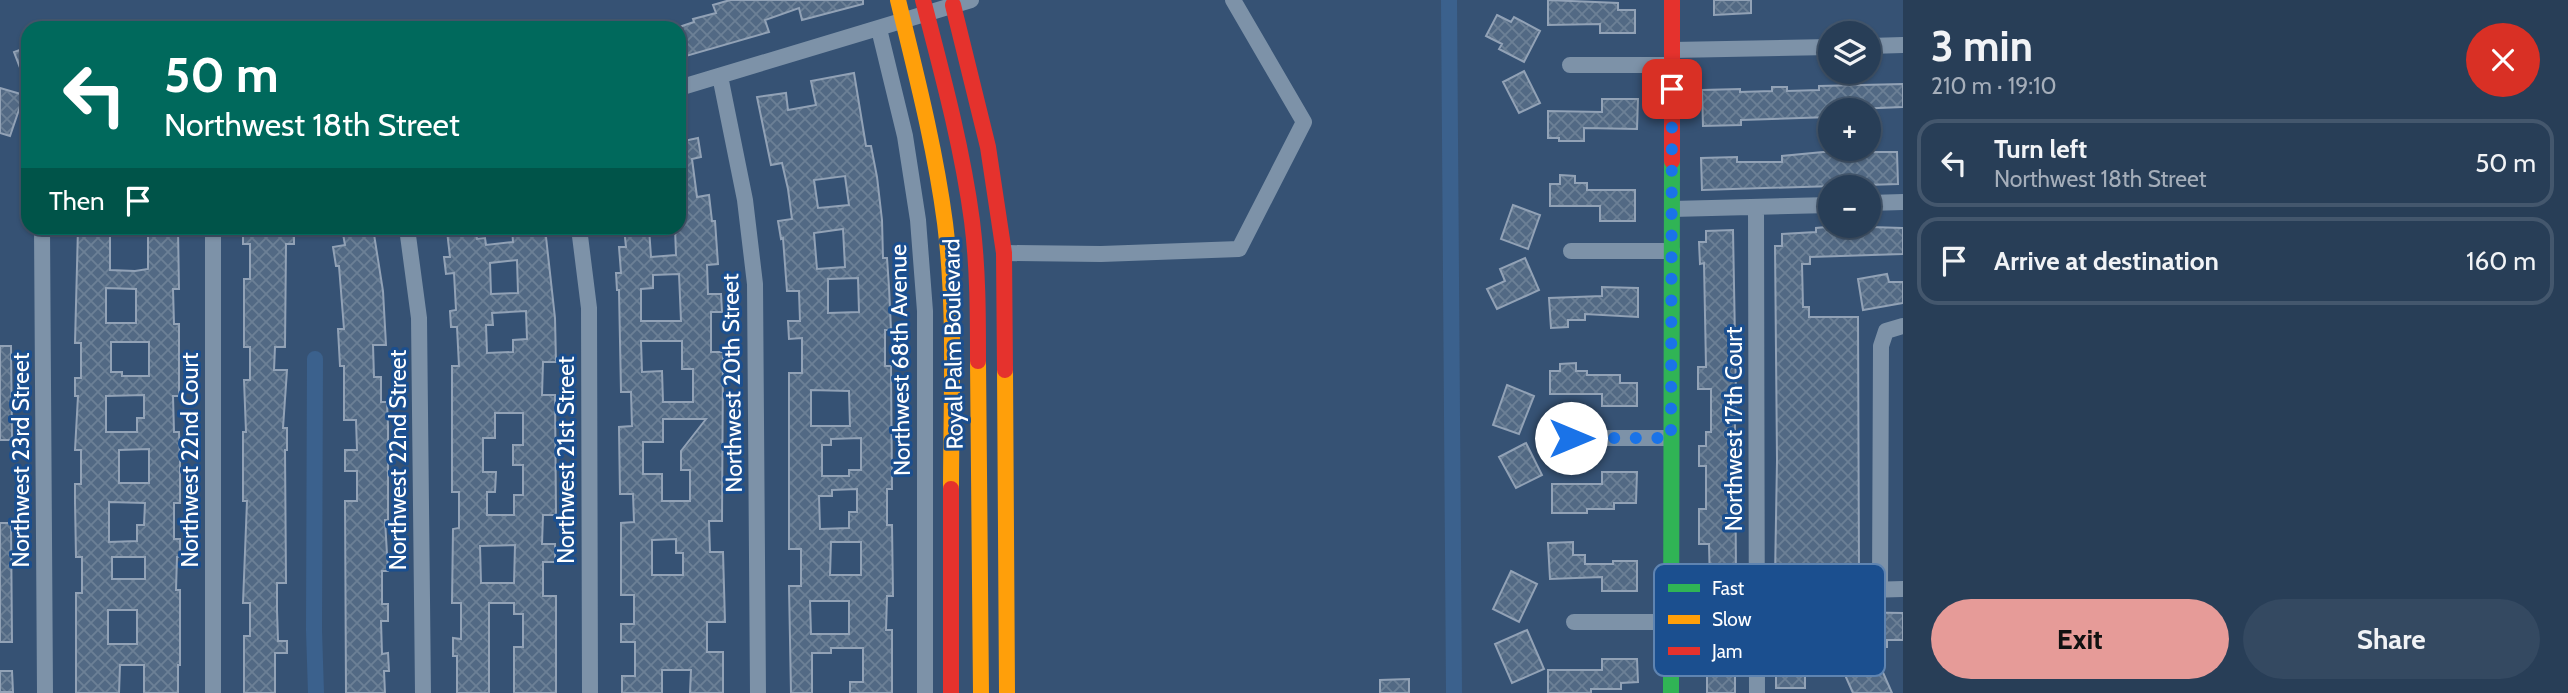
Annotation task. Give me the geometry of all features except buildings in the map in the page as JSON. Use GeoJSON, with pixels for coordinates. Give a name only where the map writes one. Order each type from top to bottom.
{"type":"FeatureCollection","features":[{"type":"Feature","properties":{"kind":"street","name":"Royal Palm Boulevard"},"geometry":{"type":"LineString","coordinates":[[898,0],[932,138],[945,225],[951,303],[951,693]]}},
{"type":"Feature","properties":{"kind":"street"},"geometry":{"type":"LineString","coordinates":[[686,86],[904,22],[925,7],[953,5],[971,0]]}},
{"type":"Feature","properties":{"kind":"street"},"geometry":{"type":"LineString","coordinates":[[1004,253],[1101,254],[1238,249],[1304,122],[1233,0]]}},
{"type":"Feature","properties":{"kind":"street"},"geometry":{"type":"LineString","coordinates":[[1671,564],[1672,0]]}},
{"type":"Feature","properties":{"kind":"street"},"geometry":{"type":"LineString","coordinates":[[953,5],[988,147],[1004,253],[1007,693]]}},
{"type":"Feature","properties":{"kind":"street","name":"Royal Palm Boulevard"},"geometry":{"type":"LineString","coordinates":[[925,7],[957,132],[972,222],[978,300],[981,693]]}},
{"type":"Feature","properties":{"kind":"street","name":"Northwest 68th Avenue"},"geometry":{"type":"LineString","coordinates":[[879,29],[905,136],[918,220],[925,324],[925,693]]}},
{"type":"Feature","properties":{"kind":"street"},"geometry":{"type":"LineString","coordinates":[[1881,46],[1903,45]]}},
{"type":"Feature","properties":{"kind":"street"},"geometry":{"type":"LineString","coordinates":[[1570,65],[1818,48]]}},
{"type":"Feature","properties":{"kind":"street","name":"Northwest 20th Street"},"geometry":{"type":"LineString","coordinates":[[720,76],[745,201],[755,284],[758,693]]}},
{"type":"Feature","properties":{"kind":"street"},"geometry":{"type":"LineString","coordinates":[[1881,203],[1903,202]]}},
{"type":"Feature","properties":{"kind":"street"},"geometry":{"type":"LineString","coordinates":[[1672,208],[1818,205]]}},
{"type":"Feature","properties":{"kind":"street","name":"Northwest 17th Court"},"geometry":{"type":"LineString","coordinates":[[1756,207],[1757,564]]}},
{"type":"Feature","properties":{"kind":"street","name":"Northwest 23rd Street"},"geometry":{"type":"LineString","coordinates":[[42,235],[45,693]]}},
{"type":"Feature","properties":{"kind":"street","name":"Northwest 22nd Court"},"geometry":{"type":"LineString","coordinates":[[213,235],[213,693]]}},
{"type":"Feature","properties":{"kind":"street","name":"Northwest 22nd Street"},"geometry":{"type":"LineString","coordinates":[[408,235],[419,318],[423,693]]}},
{"type":"Feature","properties":{"kind":"street","name":"Northwest 21st Street"},"geometry":{"type":"LineString","coordinates":[[580,235],[589,308],[590,693]]}},
{"type":"Feature","properties":{"kind":"street"},"geometry":{"type":"LineString","coordinates":[[1571,251],[1672,251]]}},
{"type":"Feature","properties":{"kind":"street"},"geometry":{"type":"LineString","coordinates":[[1880,564],[1881,346],[1886,331],[1903,326]]}},
{"type":"Feature","properties":{"kind":"street"},"geometry":{"type":"LineString","coordinates":[[1571,438],[1671,438]]}},
{"type":"Feature","properties":{"kind":"street"},"geometry":{"type":"LineString","coordinates":[[1885,589],[1903,589]]}},
{"type":"Feature","properties":{"kind":"street"},"geometry":{"type":"LineString","coordinates":[[1574,622],[1654,622]]}},
{"type":"Feature","properties":{"kind":"waterway"},"geometry":{"type":"LineString","coordinates":[[1449,0],[1454,693]]}},
{"type":"Feature","properties":{"kind":"waterway"},"geometry":{"type":"LineString","coordinates":[[315,359],[316,693]]}},
{"type":"Feature","properties":{"kind":"traffic: fast"},"geometry":{"type":"LineString","coordinates":[[1671,564],[1672,161]]}},
{"type":"Feature","properties":{"kind":"traffic: fast"},"geometry":{"type":"LineString","coordinates":[[1671,676],[1671,693]]}},
{"type":"Feature","properties":{"kind":"traffic: slow"},"geometry":{"type":"LineString","coordinates":[[898,0],[930,139],[945,223],[952,323],[951,489]]}},
{"type":"Feature","properties":{"kind":"traffic: slow"},"geometry":{"type":"LineString","coordinates":[[978,361],[981,693]]}},
{"type":"Feature","properties":{"kind":"traffic: slow"},"geometry":{"type":"LineString","coordinates":[[1005,370],[1007,693]]}},
{"type":"Feature","properties":{"kind":"traffic: jam"},"geometry":{"type":"LineString","coordinates":[[923,0],[951,110],[968,193],[975,256],[978,361]]}},
{"type":"Feature","properties":{"kind":"traffic: jam"},"geometry":{"type":"LineString","coordinates":[[1672,0],[1672,161]]}},
{"type":"Feature","properties":{"kind":"traffic: jam"},"geometry":{"type":"LineString","coordinates":[[953,5],[988,147],[1004,253],[1005,370]]}},
{"type":"Feature","properties":{"kind":"traffic: jam"},"geometry":{"type":"LineString","coordinates":[[951,489],[951,693]]}},
{"type":"Feature","properties":{"kind":"route"},"geometry":{"type":"LineString","coordinates":[[1571,438],[1671,438],[1672,89]]}}]}
